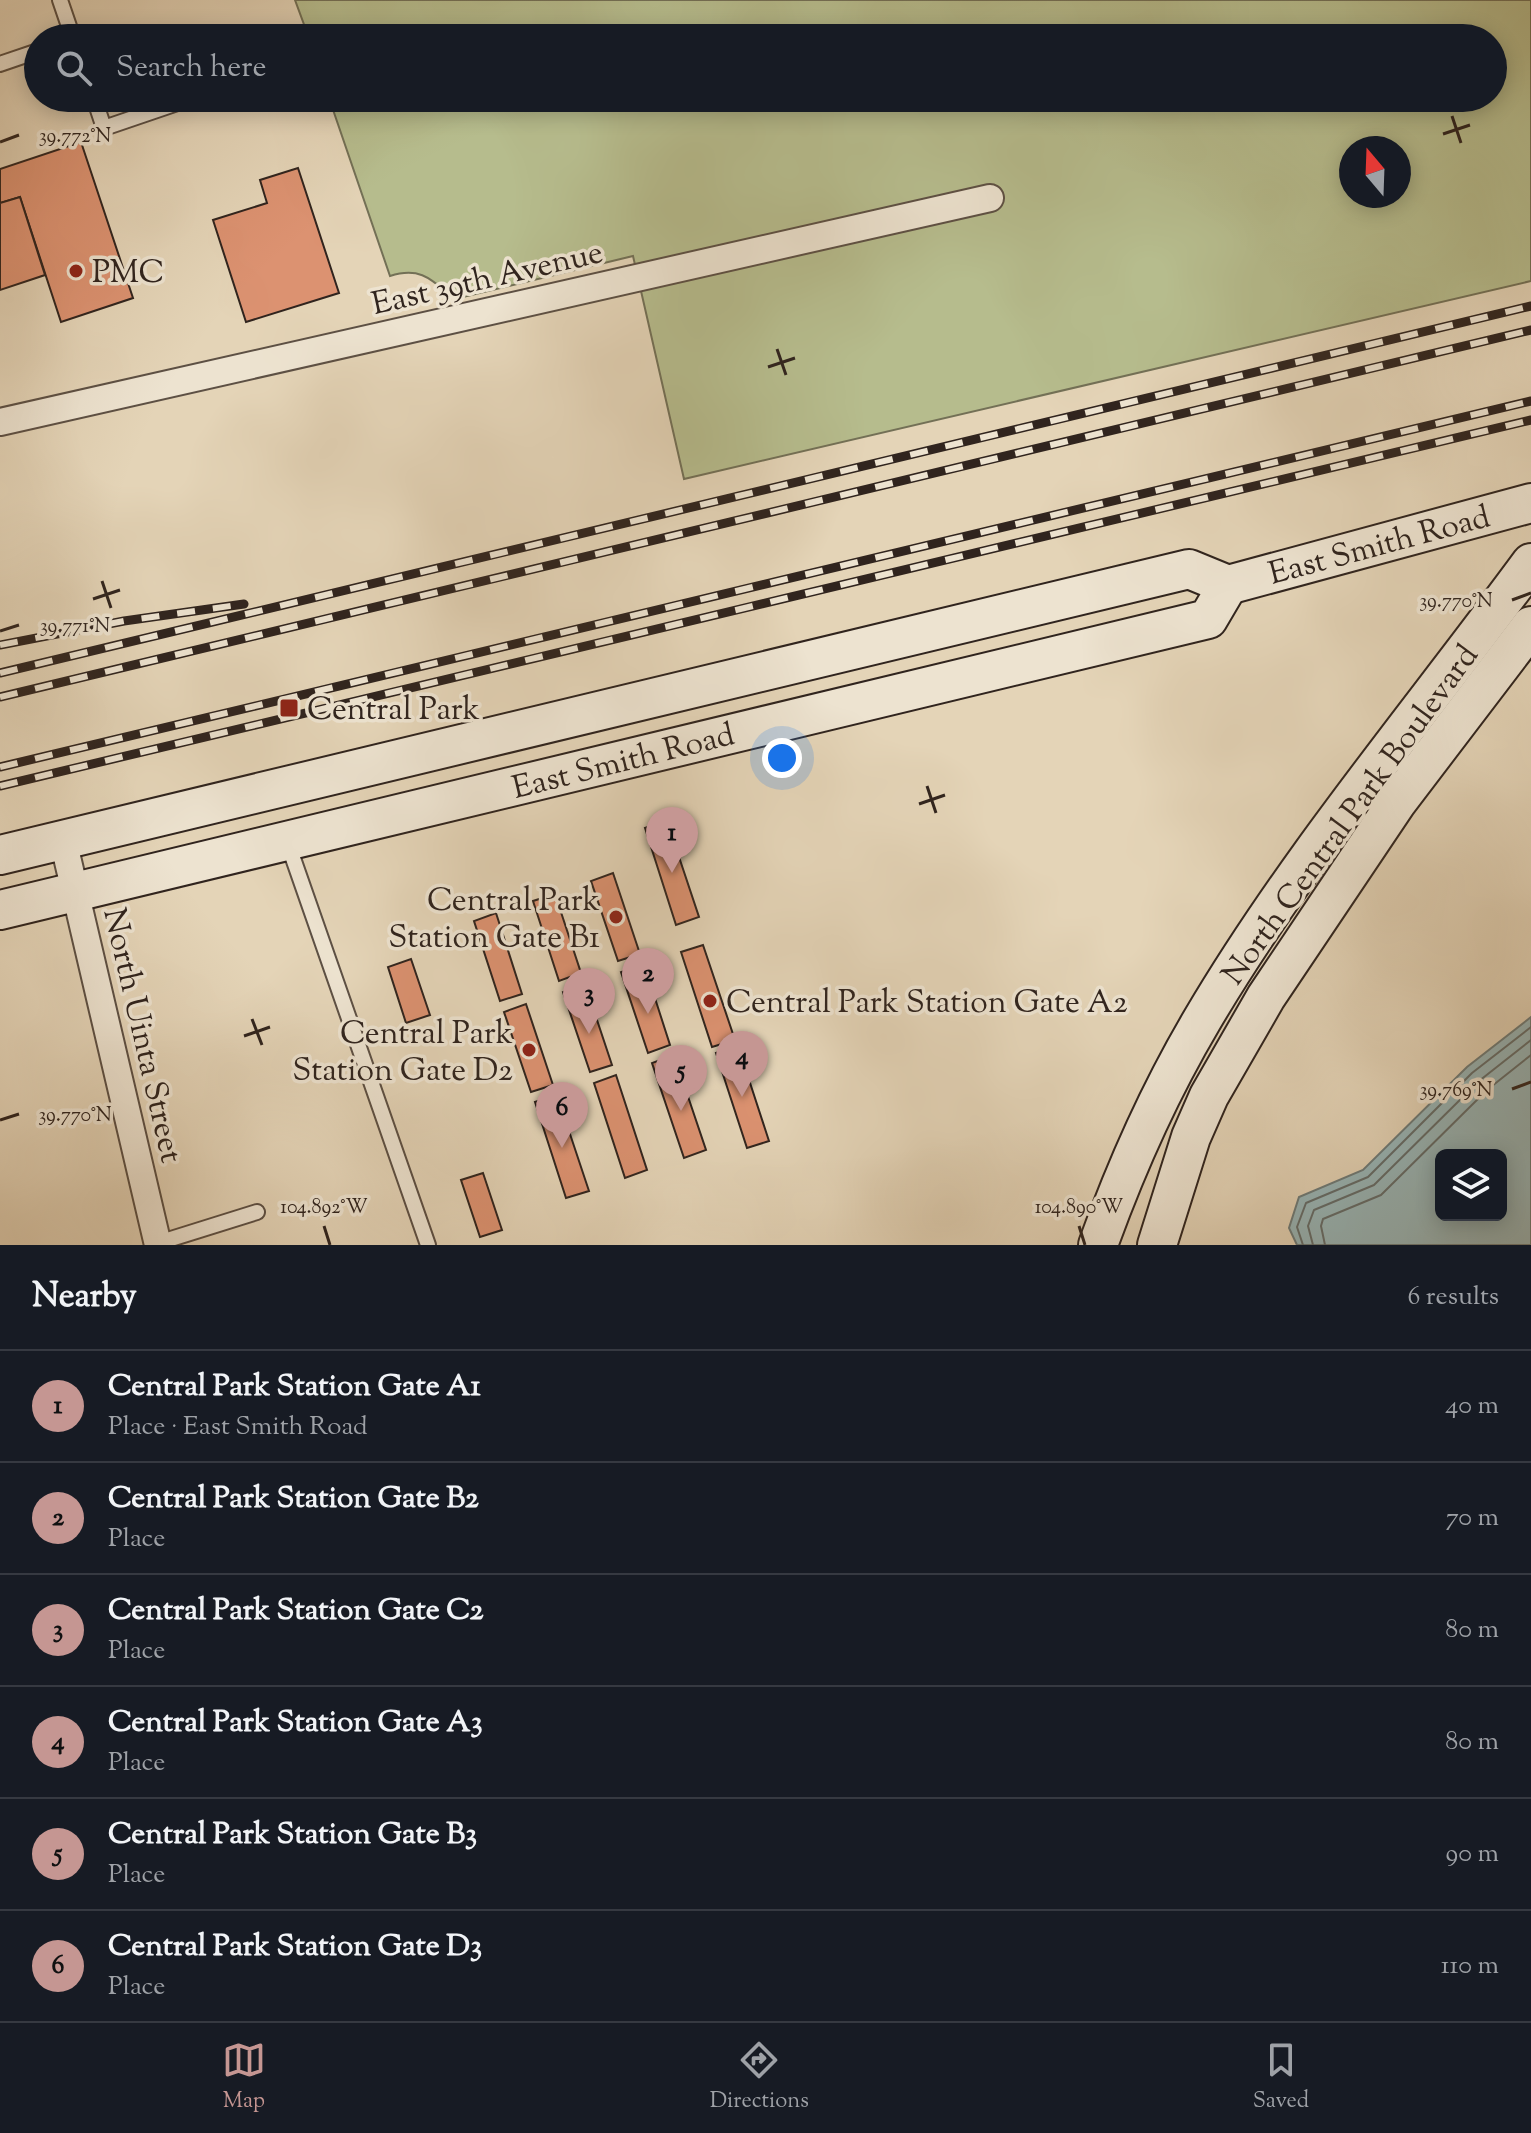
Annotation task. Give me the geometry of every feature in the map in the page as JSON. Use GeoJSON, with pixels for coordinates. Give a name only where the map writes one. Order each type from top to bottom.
{"type":"FeatureCollection","features":[{"type":"Feature","properties":{"kind":"street","name":"East 39th Avenue"},"geometry":{"type":"LineString","coordinates":[[0,422],[990,198]]}},
{"type":"Feature","properties":{"kind":"street","name":"East Smith Road"},"geometry":{"type":"LineString","coordinates":[[0,855],[1189,569],[1228,585],[1531,503]]}},
{"type":"Feature","properties":{"kind":"street","name":"North Central Park Boulevard"},"geometry":{"type":"LineString","coordinates":[[1098,1245],[1136,1146],[1202,1020],[1281,895],[1531,563]]}},
{"type":"Feature","properties":{"kind":"street","name":"East Smith Road"},"geometry":{"type":"LineString","coordinates":[[0,910],[1208,619],[1228,585]]}},
{"type":"Feature","properties":{"kind":"street","name":"North Central Park Boulevard"},"geometry":{"type":"LineString","coordinates":[[1157,1245],[1191,1137],[1209,1096],[1266,997],[1397,802],[1531,626]]}},
{"type":"Feature","properties":{"kind":"street","name":"North Uinta Street"},"geometry":{"type":"LineString","coordinates":[[63,840],[158,1244]]}},
{"type":"Feature","properties":{"kind":"lane"},"geometry":{"type":"LineString","coordinates":[[60,0],[68,24]]}},
{"type":"Feature","properties":{"kind":"lane"},"geometry":{"type":"LineString","coordinates":[[0,64],[24,56]]}},
{"type":"Feature","properties":{"kind":"lane"},"geometry":{"type":"LineString","coordinates":[[99,112],[104,128],[151,112]]}},
{"type":"Feature","properties":{"kind":"lane"},"geometry":{"type":"LineString","coordinates":[[286,841],[428,1245]]}},
{"type":"Feature","properties":{"kind":"lane"},"geometry":{"type":"LineString","coordinates":[[158,1244],[257,1212]]}},
{"type":"Feature","properties":{"kind":"green space"},"geometry":{"type":"Polygon","coordinates":[[[295,0],[1531,0],[1531,281],[684,479],[633,256],[455,299],[426,277],[401,273],[390,276],[334,112],[1507,112],[1507,24],[304,24],[295,0]]]}},
{"type":"Feature","properties":{"kind":"water"},"geometry":{"type":"Polygon","coordinates":[[[1531,1017],[1531,1245],[1297,1245],[1289,1228],[1299,1197],[1363,1170],[1467,1067],[1531,1017]]]}},
{"type":"Feature","properties":{"kind":"building"},"geometry":{"type":"Polygon","coordinates":[[[81,142],[133,298],[61,322],[20,197],[0,203],[0,169],[81,142]]]}},
{"type":"Feature","properties":{"kind":"building"},"geometry":{"type":"Polygon","coordinates":[[[298,168],[339,293],[246,322],[213,220],[267,203],[260,180],[298,168]]]}},
{"type":"Feature","properties":{"kind":"building"},"geometry":{"type":"Polygon","coordinates":[[[20,197],[45,275],[0,290],[0,203],[20,197]]]}},
{"type":"Feature","properties":{"kind":"building"},"geometry":{"type":"Polygon","coordinates":[[[667,821],[699,917],[676,925],[645,828],[667,821]]]}},
{"type":"Feature","properties":{"kind":"building","name":"Central Park Station Gate B1"},"geometry":{"type":"Polygon","coordinates":[[[613,873],[640,954],[618,961],[591,881],[613,873]]]}},
{"type":"Feature","properties":{"kind":"building"},"geometry":{"type":"Polygon","coordinates":[[[555,894],[581,973],[559,981],[533,901],[555,894]]]}},
{"type":"Feature","properties":{"kind":"building"},"geometry":{"type":"Polygon","coordinates":[[[496,913],[522,994],[500,1001],[474,921],[496,913]]]}},
{"type":"Feature","properties":{"kind":"building","name":"Central Park Station Gate A2"},"geometry":{"type":"Polygon","coordinates":[[[703,945],[735,1040],[712,1047],[681,952],[703,945]]]}},
{"type":"Feature","properties":{"kind":"building"},"geometry":{"type":"Polygon","coordinates":[[[411,959],[430,1015],[406,1023],[388,967],[411,959]]]}},
{"type":"Feature","properties":{"kind":"building"},"geometry":{"type":"Polygon","coordinates":[[[644,964],[670,1045],[648,1053],[621,972],[644,964]]]}},
{"type":"Feature","properties":{"kind":"building"},"geometry":{"type":"Polygon","coordinates":[[[585,984],[612,1065],[590,1072],[563,992],[585,984]]]}},
{"type":"Feature","properties":{"kind":"building","name":"Central Park Station Gate D2"},"geometry":{"type":"Polygon","coordinates":[[[526,1004],[553,1085],[531,1092],[504,1012],[526,1004]]]}},
{"type":"Feature","properties":{"kind":"building"},"geometry":{"type":"Polygon","coordinates":[[[738,1046],[769,1141],[747,1148],[716,1053],[738,1046]]]}},
{"type":"Feature","properties":{"kind":"building"},"geometry":{"type":"Polygon","coordinates":[[[674,1055],[706,1150],[684,1158],[652,1063],[674,1055]]]}},
{"type":"Feature","properties":{"kind":"building"},"geometry":{"type":"Polygon","coordinates":[[[616,1075],[647,1170],[625,1178],[594,1083],[616,1075]]]}},
{"type":"Feature","properties":{"kind":"building"},"geometry":{"type":"Polygon","coordinates":[[[557,1095],[589,1191],[566,1198],[535,1102],[557,1095]]]}},
{"type":"Feature","properties":{"kind":"building"},"geometry":{"type":"Polygon","coordinates":[[[483,1173],[502,1230],[480,1237],[461,1180],[483,1173]]]}},
{"type":"Feature","properties":{"kind":"railway"},"geometry":{"type":"LineString","coordinates":[[0,673],[1531,306]]}},
{"type":"Feature","properties":{"kind":"railway"},"geometry":{"type":"LineString","coordinates":[[0,697],[1531,330]]}},
{"type":"Feature","properties":{"kind":"railway"},"geometry":{"type":"LineString","coordinates":[[0,767],[1531,401]]}},
{"type":"Feature","properties":{"kind":"railway"},"geometry":{"type":"LineString","coordinates":[[0,786],[1531,420]]}},
{"type":"Feature","properties":{"kind":"railway"},"geometry":{"type":"LineString","coordinates":[[0,645],[124,621],[244,604]]}},
{"type":"Feature","properties":{"kind":"place","name":"PMC"},"geometry":{"type":"Point","coordinates":[76,271]}},
{"type":"Feature","properties":{"kind":"place","name":"Central Park"},"geometry":{"type":"Point","coordinates":[289,708]}},
{"type":"Feature","properties":{"kind":"place","name":"Central Park Station Gate A1"},"geometry":{"type":"Point","coordinates":[672,873]}},
{"type":"Feature","properties":{"kind":"place","name":"Central Park Station Gate B1"},"geometry":{"type":"Point","coordinates":[616,917]}},
{"type":"Feature","properties":{"kind":"place","name":"Central Park Station Gate A2"},"geometry":{"type":"Point","coordinates":[710,1001]}},
{"type":"Feature","properties":{"kind":"place","name":"Central Park Station Gate B2"},"geometry":{"type":"Point","coordinates":[648,1014]}},
{"type":"Feature","properties":{"kind":"place","name":"Central Park Station Gate C2"},"geometry":{"type":"Point","coordinates":[589,1034]}},
{"type":"Feature","properties":{"kind":"place","name":"Central Park Station Gate D2"},"geometry":{"type":"Point","coordinates":[529,1050]}},
{"type":"Feature","properties":{"kind":"place","name":"Central Park Station Gate A3"},"geometry":{"type":"Point","coordinates":[742,1097]}},
{"type":"Feature","properties":{"kind":"place","name":"Central Park Station Gate B3"},"geometry":{"type":"Point","coordinates":[681,1111]}},
{"type":"Feature","properties":{"kind":"place","name":"Central Park Station Gate D3"},"geometry":{"type":"Point","coordinates":[562,1148]}}]}
